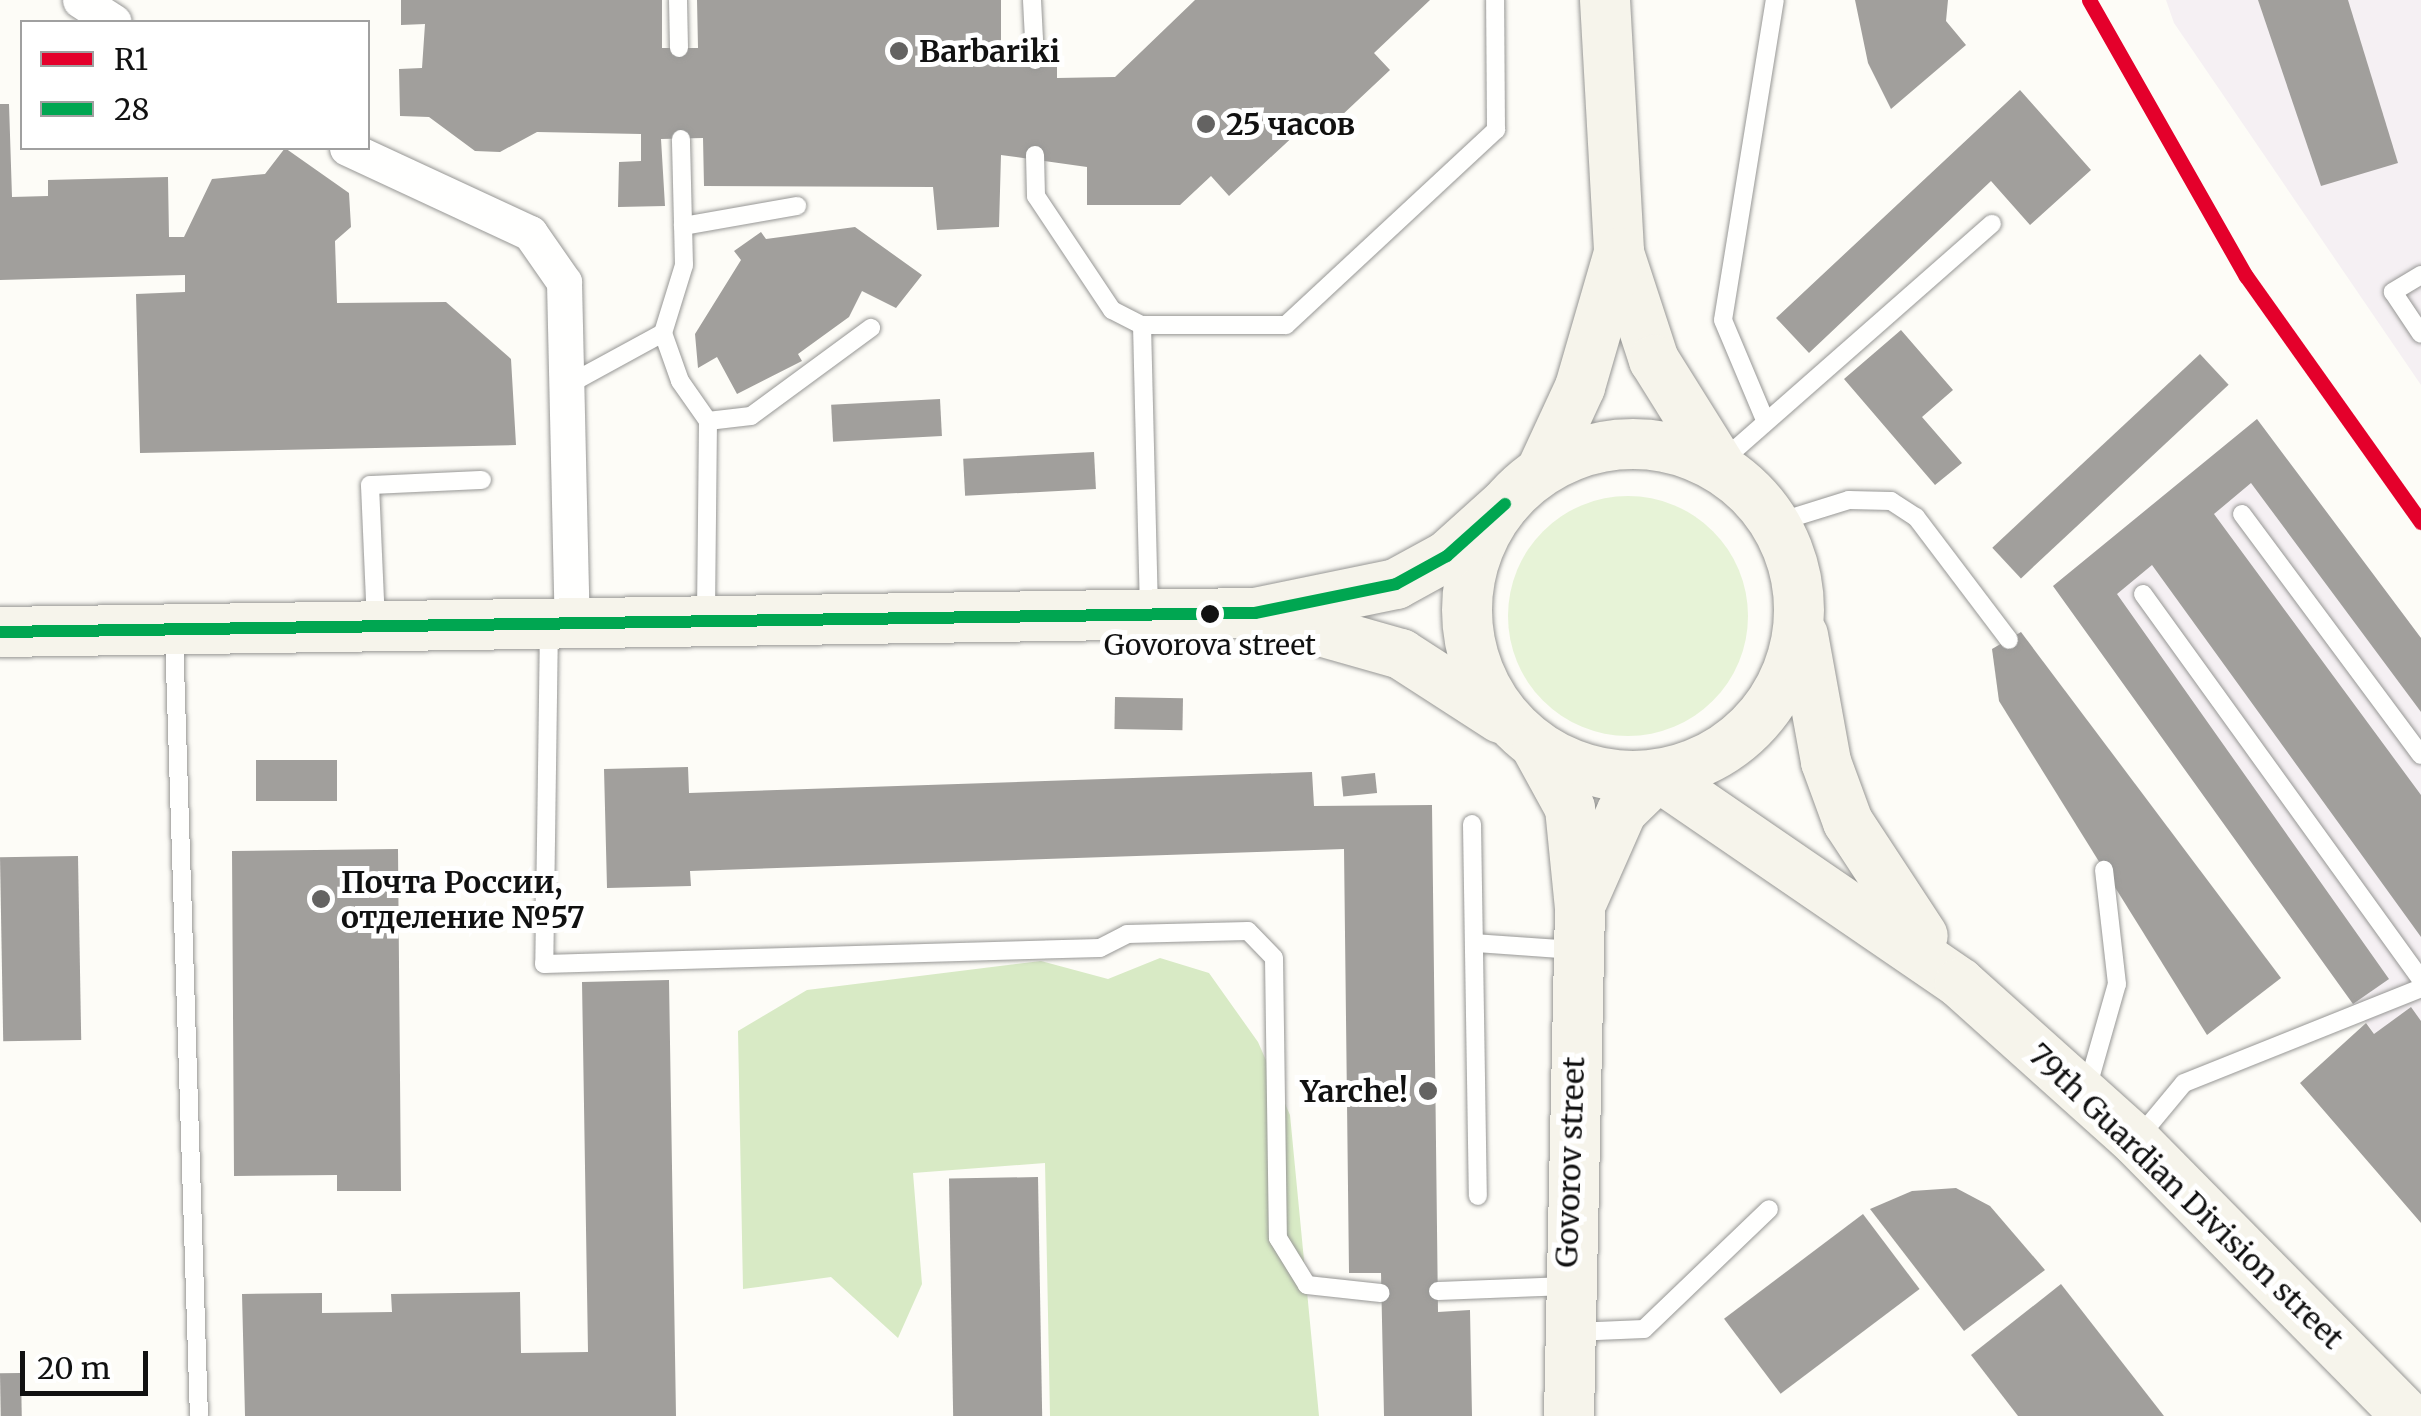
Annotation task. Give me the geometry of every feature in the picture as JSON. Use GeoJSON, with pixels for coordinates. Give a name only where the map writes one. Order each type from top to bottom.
{"type":"FeatureCollection","features":[{"type":"Feature","properties":{"kind":"main road"},"geometry":{"type":"LineString","coordinates":[[1578,929],[1622,811],[1658,776],[1727,749],[1760,720],[1784,680],[1800,615],[1797,576],[1775,523],[1719,464],[1654,360],[1619,253],[1605,0]]}},
{"type":"Feature","properties":{"kind":"main road"},"geometry":{"type":"LineString","coordinates":[[0,632],[1255,613],[1396,584],[1447,556],[1544,465],[1580,386],[1619,253]]}},
{"type":"Feature","properties":{"kind":"main road"},"geometry":{"type":"LineString","coordinates":[[1544,465],[1633,444],[1719,464]]}},
{"type":"Feature","properties":{"kind":"main road"},"geometry":{"type":"LineString","coordinates":[[1504,504],[1471,572],[1466,610],[1483,684],[1524,737],[1570,808],[1578,929]]}},
{"type":"Feature","properties":{"kind":"main road"},"geometry":{"type":"LineString","coordinates":[[1255,613],[1390,649],[1574,767],[1658,776]]}},
{"type":"Feature","properties":{"kind":"main road","name":"79th Guardian Division street"},"geometry":{"type":"LineString","coordinates":[[1800,615],[1826,762],[1848,822],[1960,983]]}},
{"type":"Feature","properties":{"kind":"main road","name":"79th Guardian Division street"},"geometry":{"type":"LineString","coordinates":[[1658,776],[1960,983],[2136,1141],[2407,1416]]}},
{"type":"Feature","properties":{"kind":"main road","name":"Govorov street"},"geometry":{"type":"LineString","coordinates":[[1569,1416],[1578,929]]}},
{"type":"Feature","properties":{"kind":"street"},"geometry":{"type":"LineString","coordinates":[[351,150],[530,233],[564,282],[572,382],[561,624]]}},
{"type":"Feature","properties":{"kind":"lane"},"geometry":{"type":"LineString","coordinates":[[678,0],[680,48]]}},
{"type":"Feature","properties":{"kind":"lane"},"geometry":{"type":"LineString","coordinates":[[1032,0],[1035,60]]}},
{"type":"Feature","properties":{"kind":"lane"},"geometry":{"type":"LineString","coordinates":[[1035,156],[1036,196],[1112,310],[1142,325],[1286,325],[1496,130],[1495,0]]}},
{"type":"Feature","properties":{"kind":"lane"},"geometry":{"type":"LineString","coordinates":[[1766,420],[1722,320],[1775,0]]}},
{"type":"Feature","properties":{"kind":"lane"},"geometry":{"type":"LineString","coordinates":[[681,139],[684,264],[663,333],[680,382],[708,422],[706,622]]}},
{"type":"Feature","properties":{"kind":"lane"},"geometry":{"type":"LineString","coordinates":[[683,226],[796,206]]}},
{"type":"Feature","properties":{"kind":"lane"},"geometry":{"type":"LineString","coordinates":[[1719,464],[1766,420],[1829,376],[1992,224]]}},
{"type":"Feature","properties":{"kind":"lane"},"geometry":{"type":"LineString","coordinates":[[2421,275],[2393,292],[2421,334]]}},
{"type":"Feature","properties":{"kind":"lane"},"geometry":{"type":"LineString","coordinates":[[1142,325],[1149,615]]}},
{"type":"Feature","properties":{"kind":"lane"},"geometry":{"type":"LineString","coordinates":[[708,422],[751,416],[871,328]]}},
{"type":"Feature","properties":{"kind":"lane"},"geometry":{"type":"LineString","coordinates":[[572,382],[663,333]]}},
{"type":"Feature","properties":{"kind":"lane"},"geometry":{"type":"LineString","coordinates":[[376,627],[370,485],[482,480]]}},
{"type":"Feature","properties":{"kind":"lane"},"geometry":{"type":"LineString","coordinates":[[1775,523],[1848,500],[1891,501],[1916,518],[2009,640]]}},
{"type":"Feature","properties":{"kind":"lane"},"geometry":{"type":"LineString","coordinates":[[2242,514],[2421,756]]}},
{"type":"Feature","properties":{"kind":"lane"},"geometry":{"type":"LineString","coordinates":[[2142,594],[2421,979]]}},
{"type":"Feature","properties":{"kind":"lane"},"geometry":{"type":"LineString","coordinates":[[561,624],[544,964],[1100,948],[1127,934],[1248,931],[1274,958],[1278,1238],[1307,1285],[1382,1293]]}},
{"type":"Feature","properties":{"kind":"lane"},"geometry":{"type":"LineString","coordinates":[[174,629],[198,1416]]}},
{"type":"Feature","properties":{"kind":"lane"},"geometry":{"type":"LineString","coordinates":[[1472,824],[1478,1196]]}},
{"type":"Feature","properties":{"kind":"lane"},"geometry":{"type":"LineString","coordinates":[[2086,1094],[2117,984],[2104,870]]}},
{"type":"Feature","properties":{"kind":"lane"},"geometry":{"type":"LineString","coordinates":[[1474,943],[1578,929]]}},
{"type":"Feature","properties":{"kind":"lane"},"geometry":{"type":"LineString","coordinates":[[2136,1141],[2184,1083],[2421,988]]}},
{"type":"Feature","properties":{"kind":"lane"},"geometry":{"type":"LineString","coordinates":[[1438,1291],[1568,1309],[1644,1329],[1770,1209]]}},
{"type":"Feature","properties":{"kind":"shaded area"},"geometry":{"type":"Polygon","coordinates":[[[2166,0],[2421,0],[2421,385],[2174,23],[2166,0]]]}},
{"type":"Feature","properties":{"kind":"shaded area"},"geometry":{"type":"Polygon","coordinates":[[[2257,419],[2421,638],[2421,1099],[2053,586],[2257,419]]]}},
{"type":"Feature","properties":{"kind":"green space"},"geometry":{"type":"Polygon","coordinates":[[[1628,496],[1674,505],[1713,531],[1739,570],[1748,616],[1739,662],[1713,701],[1674,727],[1628,736],[1582,727],[1543,701],[1517,662],[1508,616],[1517,570],[1543,531],[1582,505],[1628,496]]]}},
{"type":"Feature","properties":{"kind":"green space"},"geometry":{"type":"Polygon","coordinates":[[[1160,958],[1209,973],[1258,1042],[1290,1115],[1319,1416],[1050,1416],[1045,1163],[913,1173],[922,1284],[898,1338],[831,1277],[743,1289],[738,1031],[807,990],[1041,961],[1108,979],[1160,958]]]}},
{"type":"Feature","properties":{"kind":"building"},"geometry":{"type":"Polygon","coordinates":[[[401,0],[662,0],[662,48],[698,48],[697,0],[1001,0],[1001,60],[1057,60],[1057,78],[1115,77],[1195,0],[1430,0],[1374,53],[1390,70],[1324,132],[1312,119],[1229,196],[1211,176],[1180,205],[1087,205],[1087,167],[1001,155],[999,227],[937,230],[933,187],[704,186],[703,138],[661,139],[665,206],[618,207],[619,162],[641,161],[641,134],[537,132],[500,152],[475,151],[429,117],[400,116],[399,69],[422,68],[425,24],[401,25],[401,0]]]}},
{"type":"Feature","properties":{"kind":"building"},"geometry":{"type":"Polygon","coordinates":[[[1855,0],[1948,0],[1946,21],[1966,45],[1891,109],[1868,63],[1855,0]]]}},
{"type":"Feature","properties":{"kind":"building"},"geometry":{"type":"Polygon","coordinates":[[[2258,0],[2348,0],[2398,163],[2321,186],[2258,0]]]}},
{"type":"Feature","properties":{"kind":"building"},"geometry":{"type":"Polygon","coordinates":[[[2020,90],[2091,170],[2030,225],[1991,181],[1809,353],[1776,318],[2020,90]]]}},
{"type":"Feature","properties":{"kind":"building"},"geometry":{"type":"Polygon","coordinates":[[[0,104],[9,104],[12,197],[48,196],[48,180],[168,177],[169,237],[184,237],[212,179],[265,174],[283,150],[288,150],[349,193],[351,227],[335,241],[337,303],[446,302],[511,359],[516,445],[140,453],[136,294],[185,292],[185,275],[0,280],[0,104]]]}},
{"type":"Feature","properties":{"kind":"building"},"geometry":{"type":"Polygon","coordinates":[[[855,227],[922,275],[896,308],[862,291],[849,317],[798,354],[802,361],[737,394],[717,357],[698,368],[695,334],[741,260],[734,251],[761,232],[766,239],[855,227]]]}},
{"type":"Feature","properties":{"kind":"building"},"geometry":{"type":"Polygon","coordinates":[[[1901,330],[1953,390],[1922,417],[1962,463],[1935,485],[1844,379],[1901,330]]]}},
{"type":"Feature","properties":{"kind":"building"},"geometry":{"type":"Polygon","coordinates":[[[2200,354],[2229,385],[2021,578],[1992,548],[2200,354]]]}},
{"type":"Feature","properties":{"kind":"building"},"geometry":{"type":"Polygon","coordinates":[[[940,399],[942,436],[833,442],[831,405],[940,399]]]}},
{"type":"Feature","properties":{"kind":"building"},"geometry":{"type":"Polygon","coordinates":[[[2257,419],[2421,638],[2421,712],[2251,483],[2214,514],[2421,795],[2421,937],[2152,565],[2117,594],[2389,979],[2353,1004],[2053,586],[2257,419]]]}},
{"type":"Feature","properties":{"kind":"building"},"geometry":{"type":"Polygon","coordinates":[[[1094,452],[1096,489],[965,496],[963,459],[1094,452]]]}},
{"type":"Feature","properties":{"kind":"building"},"geometry":{"type":"Polygon","coordinates":[[[2021,632],[2281,978],[2207,1035],[1999,701],[1992,649],[2021,632]]]}},
{"type":"Feature","properties":{"kind":"building"},"geometry":{"type":"Polygon","coordinates":[[[1115,697],[1183,698],[1182,730],[1114,729],[1115,697]]]}},
{"type":"Feature","properties":{"kind":"building"},"geometry":{"type":"Polygon","coordinates":[[[256,760],[337,760],[337,801],[256,801],[256,760]]]}},
{"type":"Feature","properties":{"kind":"building"},"geometry":{"type":"Polygon","coordinates":[[[688,767],[689,793],[1312,772],[1314,806],[1432,805],[1438,1312],[1470,1310],[1472,1416],[1384,1416],[1381,1273],[1349,1273],[1344,849],[690,871],[691,886],[607,888],[604,769],[688,767]]]}},
{"type":"Feature","properties":{"kind":"building"},"geometry":{"type":"Polygon","coordinates":[[[1375,773],[1377,793],[1343,796],[1341,777],[1375,773]]]}},
{"type":"Feature","properties":{"kind":"building"},"geometry":{"type":"Polygon","coordinates":[[[398,849],[401,1191],[337,1191],[337,1175],[234,1176],[232,851],[398,849]]]}},
{"type":"Feature","properties":{"kind":"building"},"geometry":{"type":"Polygon","coordinates":[[[78,856],[81,1040],[3,1041],[0,857],[78,856]]]}},
{"type":"Feature","properties":{"kind":"building"},"geometry":{"type":"Polygon","coordinates":[[[669,980],[676,1416],[245,1416],[242,1294],[322,1293],[322,1313],[392,1312],[391,1294],[520,1292],[521,1353],[588,1352],[582,982],[669,980]]]}},
{"type":"Feature","properties":{"kind":"building"},"geometry":{"type":"Polygon","coordinates":[[[2411,1007],[2421,1021],[2421,1223],[2300,1083],[2366,1023],[2374,1034],[2411,1007]]]}},
{"type":"Feature","properties":{"kind":"building"},"geometry":{"type":"Polygon","coordinates":[[[1038,1177],[1042,1416],[953,1416],[949,1179],[1038,1177]]]}},
{"type":"Feature","properties":{"kind":"building"},"geometry":{"type":"Polygon","coordinates":[[[1956,1188],[1990,1206],[2045,1270],[1964,1331],[1870,1209],[1912,1191],[1956,1188]]]}},
{"type":"Feature","properties":{"kind":"building"},"geometry":{"type":"Polygon","coordinates":[[[1863,1214],[1920,1289],[1781,1394],[1724,1319],[1863,1214]]]}},
{"type":"Feature","properties":{"kind":"building"},"geometry":{"type":"Polygon","coordinates":[[[2061,1284],[2164,1416],[2018,1416],[1971,1355],[2061,1284]]]}},
{"type":"Feature","properties":{"kind":"building"},"geometry":{"type":"Polygon","coordinates":[[[0,1373],[21,1373],[22,1416],[1,1416],[0,1373]]]}},
{"type":"Feature","properties":{"kind":"transit line","name":"R1"},"geometry":{"type":"LineString","coordinates":[[2089,0],[2246,276],[2421,522]]}},
{"type":"Feature","properties":{"kind":"transit line","name":"28"},"geometry":{"type":"LineString","coordinates":[[0,632],[1255,613],[1396,584],[1447,556],[1505,504]]}},
{"type":"Feature","properties":{"kind":"place","name":"Barbariki"},"geometry":{"type":"Point","coordinates":[899,51]}},
{"type":"Feature","properties":{"kind":"place","name":"25 часов"},"geometry":{"type":"Point","coordinates":[1206,124]}},
{"type":"Feature","properties":{"kind":"place","name":"Govorova street"},"geometry":{"type":"Point","coordinates":[1210,614]}},
{"type":"Feature","properties":{"kind":"place","name":"Почта России, отделение №57"},"geometry":{"type":"Point","coordinates":[321,899]}},
{"type":"Feature","properties":{"kind":"place","name":"Yarche!"},"geometry":{"type":"Point","coordinates":[1428,1091]}}]}
